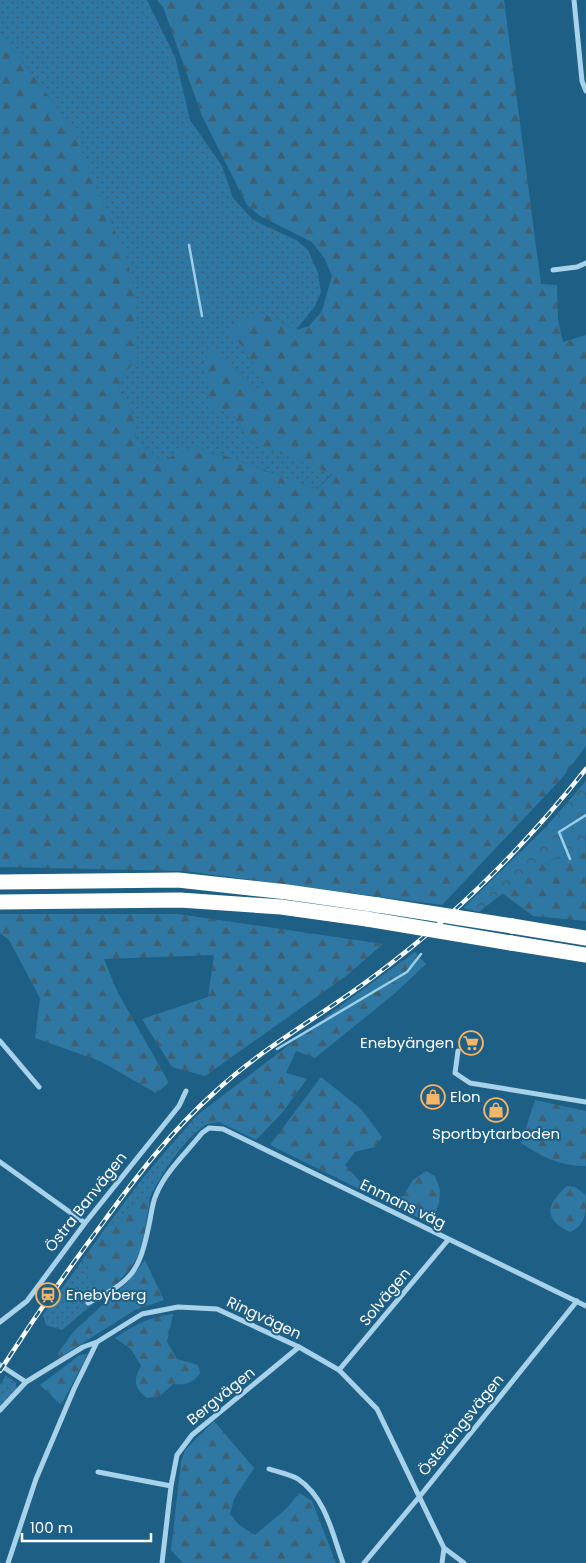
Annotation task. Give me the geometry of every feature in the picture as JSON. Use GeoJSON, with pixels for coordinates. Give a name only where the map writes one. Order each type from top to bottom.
{"type":"FeatureCollection","features":[{"type":"Feature","properties":{"kind":"highway"},"geometry":{"type":"LineString","coordinates":[[0,882],[178,880],[287,892],[586,938]]}},
{"type":"Feature","properties":{"kind":"highway"},"geometry":{"type":"LineString","coordinates":[[0,902],[180,900],[281,907],[586,955]]}},
{"type":"Feature","properties":{"kind":"street"},"geometry":{"type":"LineString","coordinates":[[574,0],[582,80],[586,91]]}},
{"type":"Feature","properties":{"kind":"street"},"geometry":{"type":"LineString","coordinates":[[553,270],[586,263]]}},
{"type":"Feature","properties":{"kind":"street"},"geometry":{"type":"LineString","coordinates":[[0,1041],[39,1087]]}},
{"type":"Feature","properties":{"kind":"street"},"geometry":{"type":"LineString","coordinates":[[458,1051],[455,1073],[470,1083],[586,1102]]}},
{"type":"Feature","properties":{"kind":"street","name":"Östra Banvägen"},"geometry":{"type":"LineString","coordinates":[[0,1322],[27,1301],[85,1223],[179,1106],[186,1091]]}},
{"type":"Feature","properties":{"kind":"street","name":"Enmans väg"},"geometry":{"type":"LineString","coordinates":[[88,1303],[114,1290],[136,1268],[142,1257],[155,1195],[172,1170],[202,1133],[209,1128],[222,1128],[586,1306]]}},
{"type":"Feature","properties":{"kind":"street"},"geometry":{"type":"LineString","coordinates":[[0,1162],[85,1223]]}},
{"type":"Feature","properties":{"kind":"street","name":"Solvägen"},"geometry":{"type":"LineString","coordinates":[[339,1370],[448,1240]]}},
{"type":"Feature","properties":{"kind":"street","name":"Österängsvägen"},"geometry":{"type":"LineString","coordinates":[[364,1563],[577,1301]]}},
{"type":"Feature","properties":{"kind":"street","name":"Ringvägen"},"geometry":{"type":"LineString","coordinates":[[0,1410],[26,1382],[83,1347],[98,1342],[142,1314],[178,1307],[217,1309],[299,1347],[339,1370],[377,1408],[444,1548],[464,1563]]}},
{"type":"Feature","properties":{"kind":"street"},"geometry":{"type":"LineString","coordinates":[[8,1563],[40,1470],[74,1389],[98,1342]]}},
{"type":"Feature","properties":{"kind":"street","name":"Bergvägen"},"geometry":{"type":"LineString","coordinates":[[162,1563],[171,1486],[178,1455],[192,1435],[299,1347]]}},
{"type":"Feature","properties":{"kind":"street"},"geometry":{"type":"LineString","coordinates":[[0,1365],[26,1382]]}},
{"type":"Feature","properties":{"kind":"street"},"geometry":{"type":"LineString","coordinates":[[269,1469],[297,1478],[314,1493],[325,1512],[343,1563]]}},
{"type":"Feature","properties":{"kind":"street"},"geometry":{"type":"LineString","coordinates":[[98,1472],[171,1486]]}},
{"type":"Feature","properties":{"kind":"street"},"geometry":{"type":"LineString","coordinates":[[442,1563],[444,1548]]}},
{"type":"Feature","properties":{"kind":"green space"},"geometry":{"type":"Polygon","coordinates":[[[0,0],[147,0],[175,57],[190,120],[222,166],[233,198],[253,220],[296,240],[308,250],[318,273],[321,292],[315,306],[296,330],[258,311],[267,382],[254,391],[241,374],[206,348],[208,374],[249,441],[332,473],[317,489],[219,454],[208,455],[197,445],[161,462],[136,438],[132,411],[119,390],[124,372],[71,126],[0,32],[0,0]]]}},
{"type":"Feature","properties":{"kind":"green space"},"geometry":{"type":"Polygon","coordinates":[[[157,0],[504,0],[541,284],[557,285],[558,320],[563,342],[586,335],[586,746],[562,778],[442,905],[184,871],[0,867],[0,32],[71,126],[128,263],[136,298],[137,362],[124,372],[119,390],[132,411],[136,438],[161,461],[197,445],[208,455],[219,454],[317,489],[332,474],[249,441],[234,416],[209,405],[206,347],[241,374],[254,391],[267,382],[230,330],[258,311],[296,330],[309,326],[322,311],[332,276],[325,259],[312,242],[260,216],[247,205],[202,116],[163,7],[157,0]]]}},
{"type":"Feature","properties":{"kind":"green space"},"geometry":{"type":"Polygon","coordinates":[[[586,781],[586,844],[535,868],[479,912],[463,908],[545,828],[586,781]]]}},
{"type":"Feature","properties":{"kind":"green space"},"geometry":{"type":"Polygon","coordinates":[[[586,844],[586,921],[533,916],[502,893],[535,868],[586,844]]]}},
{"type":"Feature","properties":{"kind":"green space"},"geometry":{"type":"Polygon","coordinates":[[[0,914],[178,914],[383,944],[346,976],[205,1076],[172,1067],[142,1019],[208,997],[214,955],[104,959],[117,991],[169,1083],[156,1093],[100,1061],[35,1038],[40,998],[9,940],[0,933],[0,914]]]}},
{"type":"Feature","properties":{"kind":"green space"},"geometry":{"type":"Polygon","coordinates":[[[415,952],[426,964],[394,994],[315,1058],[296,1051],[286,1073],[307,1079],[282,1113],[256,1140],[219,1122],[207,1124],[196,1116],[344,1003],[415,952]]]}},
{"type":"Feature","properties":{"kind":"green space"},"geometry":{"type":"Polygon","coordinates":[[[321,1077],[361,1109],[382,1137],[375,1147],[355,1152],[345,1165],[364,1186],[363,1191],[270,1145],[321,1077]]]}},
{"type":"Feature","properties":{"kind":"green space"},"geometry":{"type":"Polygon","coordinates":[[[535,1100],[586,1111],[586,1166],[560,1163],[521,1143],[535,1100]]]}},
{"type":"Feature","properties":{"kind":"green space"},"geometry":{"type":"Polygon","coordinates":[[[196,1116],[207,1124],[190,1138],[174,1157],[150,1197],[134,1204],[121,1222],[107,1226],[142,1179],[196,1116]]]}},
{"type":"Feature","properties":{"kind":"green space"},"geometry":{"type":"Polygon","coordinates":[[[426,1171],[435,1176],[440,1190],[439,1203],[431,1224],[378,1198],[383,1192],[402,1197],[413,1180],[426,1171]]]}},
{"type":"Feature","properties":{"kind":"green space"},"geometry":{"type":"Polygon","coordinates":[[[567,1186],[575,1187],[586,1195],[584,1218],[579,1226],[570,1232],[555,1222],[551,1217],[550,1211],[555,1199],[567,1186]]]}},
{"type":"Feature","properties":{"kind":"green space"},"geometry":{"type":"Polygon","coordinates":[[[150,1197],[144,1237],[136,1259],[125,1275],[101,1297],[95,1294],[86,1255],[107,1226],[121,1222],[134,1204],[150,1197]]]}},
{"type":"Feature","properties":{"kind":"green space"},"geometry":{"type":"Polygon","coordinates":[[[86,1255],[101,1297],[62,1330],[46,1325],[43,1315],[86,1255]]]}},
{"type":"Feature","properties":{"kind":"green space"},"geometry":{"type":"Polygon","coordinates":[[[145,1260],[164,1300],[135,1310],[59,1358],[58,1353],[74,1331],[127,1283],[145,1260]]]}},
{"type":"Feature","properties":{"kind":"green space"},"geometry":{"type":"Polygon","coordinates":[[[173,1314],[167,1342],[177,1359],[198,1365],[200,1373],[192,1382],[173,1384],[160,1396],[147,1398],[139,1391],[136,1384],[141,1366],[131,1349],[115,1338],[142,1322],[173,1314]]]}},
{"type":"Feature","properties":{"kind":"green space"},"geometry":{"type":"Polygon","coordinates":[[[88,1354],[61,1405],[40,1385],[80,1355],[88,1354]]]}},
{"type":"Feature","properties":{"kind":"green space"},"geometry":{"type":"Polygon","coordinates":[[[6,1375],[16,1383],[16,1390],[0,1414],[0,1385],[6,1375]]]}},
{"type":"Feature","properties":{"kind":"green space"},"geometry":{"type":"Polygon","coordinates":[[[214,1421],[254,1468],[234,1499],[230,1514],[239,1525],[255,1535],[286,1509],[299,1493],[312,1501],[336,1563],[183,1563],[171,1550],[181,1463],[185,1450],[214,1421]]]}},
{"type":"Feature","properties":{"kind":"waterway"},"geometry":{"type":"LineString","coordinates":[[189,245],[202,316]]}},
{"type":"Feature","properties":{"kind":"waterway"},"geometry":{"type":"LineString","coordinates":[[570,859],[559,832],[586,815]]}},
{"type":"Feature","properties":{"kind":"waterway"},"geometry":{"type":"LineString","coordinates":[[277,1049],[407,972],[421,954]]}},
{"type":"Feature","properties":{"kind":"railway"},"geometry":{"type":"LineString","coordinates":[[0,1371],[75,1260],[141,1172],[184,1122],[233,1076],[272,1046],[373,977],[431,931],[513,853],[563,798],[586,769]]}},
{"type":"Feature","properties":{"kind":"place","name":"Enebyängen"},"geometry":{"type":"Point","coordinates":[471,1043]}},
{"type":"Feature","properties":{"kind":"place","name":"Elon"},"geometry":{"type":"Point","coordinates":[433,1097]}},
{"type":"Feature","properties":{"kind":"place","name":"Sportbytarboden"},"geometry":{"type":"Point","coordinates":[496,1110]}},
{"type":"Feature","properties":{"kind":"place","name":"Enebyberg"},"geometry":{"type":"Point","coordinates":[48,1295]}}]}
